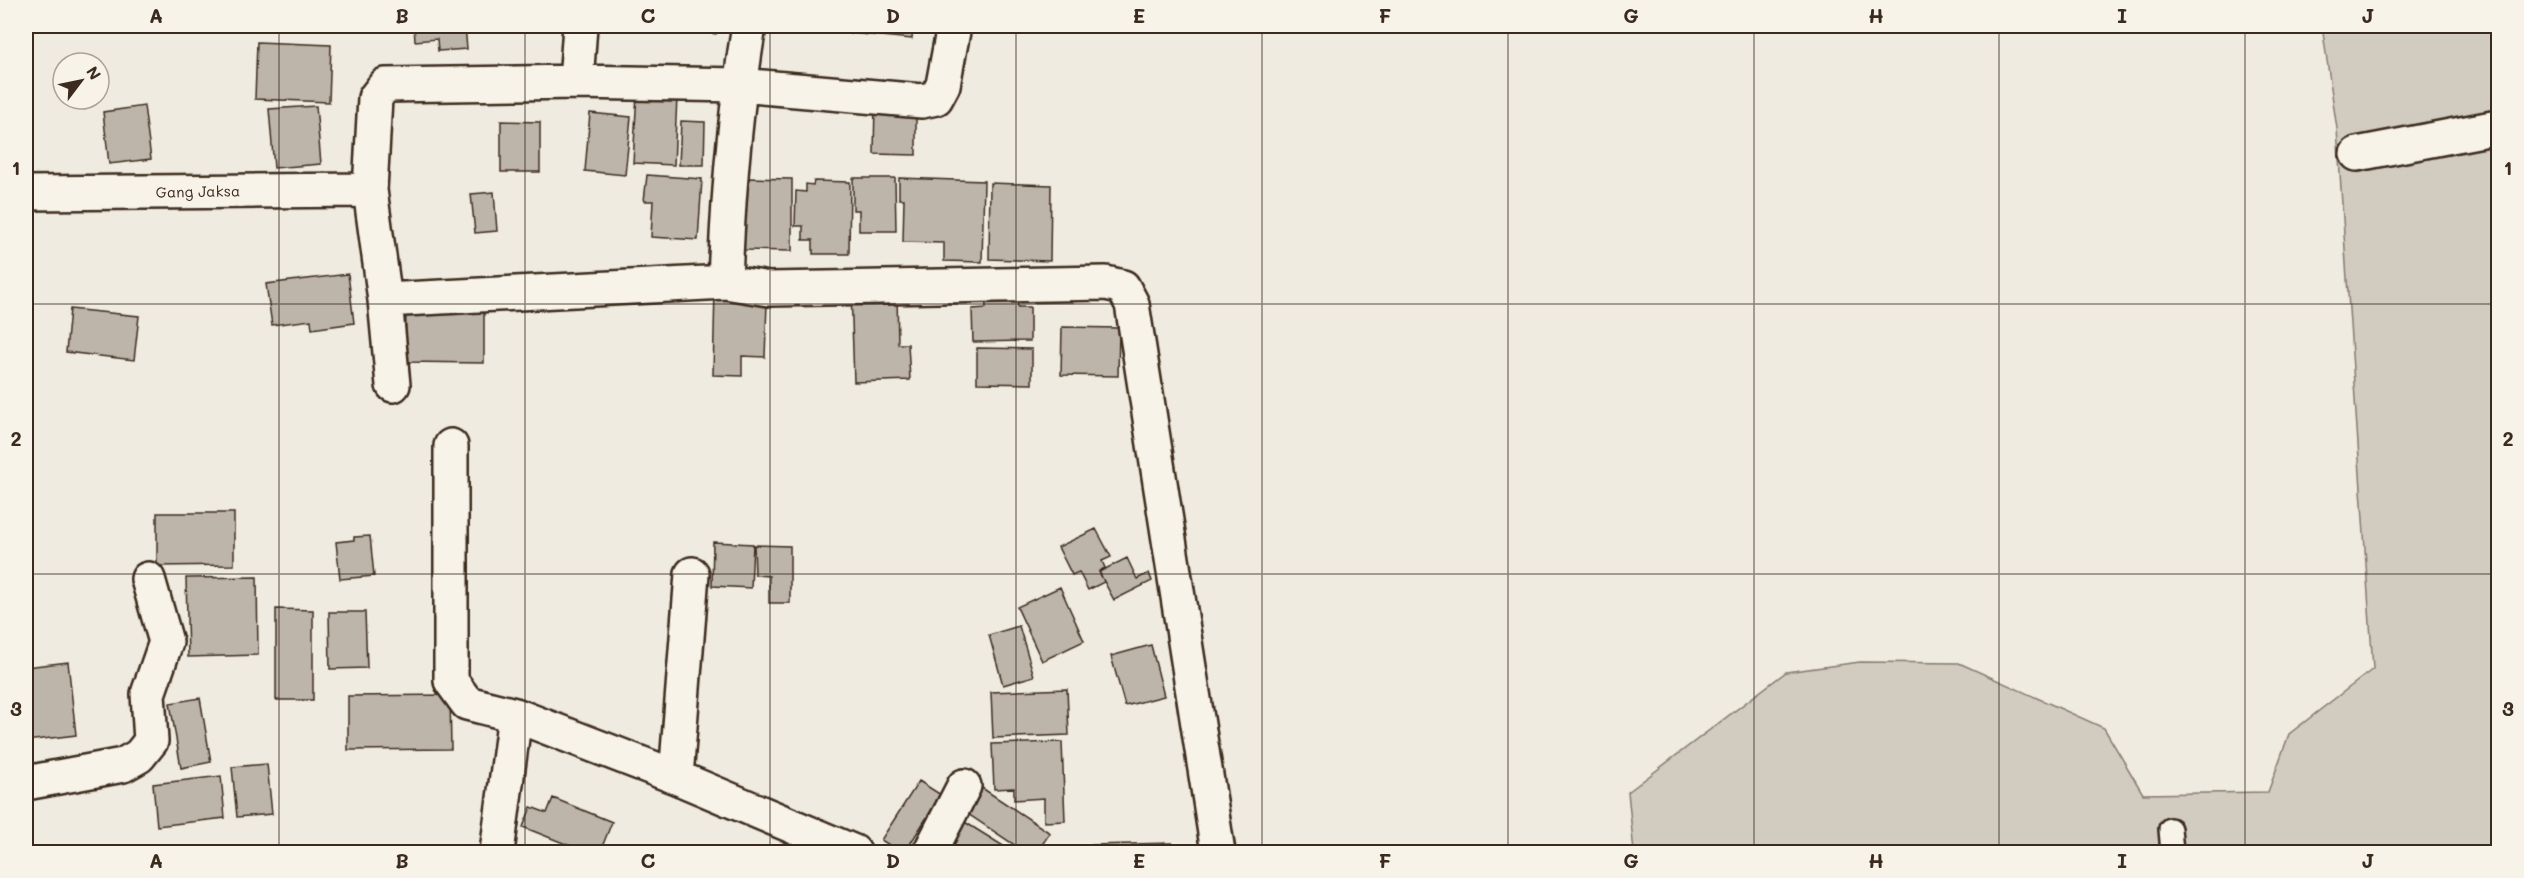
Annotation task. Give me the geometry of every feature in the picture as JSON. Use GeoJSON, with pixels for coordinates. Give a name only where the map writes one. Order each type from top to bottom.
{"type":"FeatureCollection","features":[{"type":"Feature","properties":{"kind":"street"},"geometry":{"type":"LineString","coordinates":[[576,82],[580,26]]}},
{"type":"Feature","properties":{"kind":"street"},"geometry":{"type":"LineString","coordinates":[[725,282],[727,220],[739,85],[749,26]]}},
{"type":"Feature","properties":{"kind":"street"},"geometry":{"type":"LineString","coordinates":[[393,385],[386,300],[370,190],[375,98],[386,86],[576,82],[739,85],[922,101],[936,98],[943,85],[954,26]]}},
{"type":"Feature","properties":{"kind":"street"},"geometry":{"type":"LineString","coordinates":[[2357,154],[2499,127]]}},
{"type":"Feature","properties":{"kind":"street","name":"Gang Jaksa"},"geometry":{"type":"LineString","coordinates":[[26,193],[370,190]]}},
{"type":"Feature","properties":{"kind":"street"},"geometry":{"type":"LineString","coordinates":[[386,300],[725,282],[769,290],[1106,283],[1123,287],[1132,304],[1218,852]]}},
{"type":"Feature","properties":{"kind":"street"},"geometry":{"type":"LineString","coordinates":[[451,446],[451,681],[467,703],[515,715],[676,777],[854,852]]}},
{"type":"Feature","properties":{"kind":"street"},"geometry":{"type":"LineString","coordinates":[[676,777],[692,574]]}},
{"type":"Feature","properties":{"kind":"street"},"geometry":{"type":"LineString","coordinates":[[26,783],[123,765],[140,756],[151,741],[148,694],[166,642],[148,579]]}},
{"type":"Feature","properties":{"kind":"street"},"geometry":{"type":"LineString","coordinates":[[496,852],[515,715]]}},
{"type":"Feature","properties":{"kind":"street"},"geometry":{"type":"LineString","coordinates":[[930,852],[964,786]]}},
{"type":"Feature","properties":{"kind":"lane"},"geometry":{"type":"LineString","coordinates":[[2170,829],[2172,852]]}},
{"type":"Feature","properties":{"kind":"shaded area"},"geometry":{"type":"Polygon","coordinates":[[[2322,26],[2498,26],[2498,852],[1634,852],[1628,792],[1786,672],[1860,662],[1959,663],[2104,728],[2143,794],[2268,792],[2289,734],[2373,669],[2337,129],[2322,26]]]}},
{"type":"Feature","properties":{"kind":"building"},"geometry":{"type":"Polygon","coordinates":[[[414,26],[465,26],[467,49],[438,51],[437,39],[415,41],[414,26]]]}},
{"type":"Feature","properties":{"kind":"building"},"geometry":{"type":"Polygon","coordinates":[[[669,26],[718,26],[716,34],[669,26]]]}},
{"type":"Feature","properties":{"kind":"building"},"geometry":{"type":"Polygon","coordinates":[[[851,26],[913,26],[912,39],[850,33],[851,26]]]}},
{"type":"Feature","properties":{"kind":"building"},"geometry":{"type":"Polygon","coordinates":[[[257,42],[331,45],[329,102],[255,99],[257,42]]]}},
{"type":"Feature","properties":{"kind":"building"},"geometry":{"type":"Polygon","coordinates":[[[637,93],[677,96],[674,165],[633,163],[637,93]]]}},
{"type":"Feature","properties":{"kind":"building"},"geometry":{"type":"Polygon","coordinates":[[[875,102],[916,103],[916,155],[874,154],[875,102]]]}},
{"type":"Feature","properties":{"kind":"building"},"geometry":{"type":"Polygon","coordinates":[[[144,106],[151,159],[109,164],[103,112],[144,106]]]}},
{"type":"Feature","properties":{"kind":"building"},"geometry":{"type":"Polygon","coordinates":[[[316,106],[321,164],[274,168],[269,109],[316,106]]]}},
{"type":"Feature","properties":{"kind":"building"},"geometry":{"type":"Polygon","coordinates":[[[590,113],[631,117],[625,175],[585,171],[590,113]]]}},
{"type":"Feature","properties":{"kind":"building"},"geometry":{"type":"Polygon","coordinates":[[[501,121],[540,122],[540,172],[501,172],[501,121]]]}},
{"type":"Feature","properties":{"kind":"building"},"geometry":{"type":"Polygon","coordinates":[[[681,121],[705,122],[704,165],[679,165],[681,121]]]}},
{"type":"Feature","properties":{"kind":"building"},"geometry":{"type":"Polygon","coordinates":[[[647,175],[702,179],[698,240],[651,237],[653,201],[644,201],[647,175]]]}},
{"type":"Feature","properties":{"kind":"building"},"geometry":{"type":"Polygon","coordinates":[[[744,178],[792,179],[792,251],[744,250],[744,178]]]}},
{"type":"Feature","properties":{"kind":"building"},"geometry":{"type":"Polygon","coordinates":[[[853,178],[895,178],[896,231],[859,231],[859,210],[853,210],[853,178]]]}},
{"type":"Feature","properties":{"kind":"building"},"geometry":{"type":"Polygon","coordinates":[[[899,178],[984,181],[982,262],[944,261],[944,243],[903,242],[904,199],[899,199],[899,178]]]}},
{"type":"Feature","properties":{"kind":"building"},"geometry":{"type":"Polygon","coordinates":[[[814,181],[850,182],[849,254],[813,254],[813,240],[803,240],[803,226],[795,226],[796,191],[806,192],[806,184],[813,185],[814,181]]]}},
{"type":"Feature","properties":{"kind":"building"},"geometry":{"type":"Polygon","coordinates":[[[990,183],[1051,185],[1050,261],[989,259],[990,183]]]}},
{"type":"Feature","properties":{"kind":"building"},"geometry":{"type":"Polygon","coordinates":[[[494,192],[497,231],[475,233],[471,194],[494,192]]]}},
{"type":"Feature","properties":{"kind":"building"},"geometry":{"type":"Polygon","coordinates":[[[348,274],[354,323],[312,329],[311,320],[272,325],[266,284],[348,274]]]}},
{"type":"Feature","properties":{"kind":"building"},"geometry":{"type":"Polygon","coordinates":[[[851,289],[897,296],[898,344],[908,344],[910,380],[854,382],[851,289]]]}},
{"type":"Feature","properties":{"kind":"building"},"geometry":{"type":"Polygon","coordinates":[[[715,290],[744,291],[744,302],[767,303],[765,357],[742,356],[742,376],[713,375],[715,290]]]}},
{"type":"Feature","properties":{"kind":"building"},"geometry":{"type":"Polygon","coordinates":[[[1018,292],[1018,307],[1030,307],[1030,341],[973,342],[972,309],[986,308],[985,293],[1018,292]]]}},
{"type":"Feature","properties":{"kind":"building"},"geometry":{"type":"Polygon","coordinates":[[[406,308],[484,309],[484,363],[405,362],[406,308]]]}},
{"type":"Feature","properties":{"kind":"building"},"geometry":{"type":"Polygon","coordinates":[[[70,309],[139,316],[134,360],[66,352],[70,309]]]}},
{"type":"Feature","properties":{"kind":"building"},"geometry":{"type":"Polygon","coordinates":[[[1062,327],[1119,328],[1118,376],[1061,375],[1062,327]]]}},
{"type":"Feature","properties":{"kind":"building"},"geometry":{"type":"Polygon","coordinates":[[[977,348],[1032,349],[1032,384],[977,383],[977,348]]]}},
{"type":"Feature","properties":{"kind":"building"},"geometry":{"type":"Polygon","coordinates":[[[157,513],[234,513],[234,565],[157,566],[157,513]]]}},
{"type":"Feature","properties":{"kind":"building"},"geometry":{"type":"Polygon","coordinates":[[[1096,529],[1111,557],[1102,561],[1105,568],[1099,571],[1104,582],[1088,590],[1079,572],[1072,575],[1058,547],[1096,529]]]}},
{"type":"Feature","properties":{"kind":"building"},"geometry":{"type":"Polygon","coordinates":[[[370,536],[374,576],[340,579],[336,542],[370,536]]]}},
{"type":"Feature","properties":{"kind":"building"},"geometry":{"type":"Polygon","coordinates":[[[713,542],[753,544],[751,588],[712,586],[713,542]]]}},
{"type":"Feature","properties":{"kind":"building"},"geometry":{"type":"Polygon","coordinates":[[[754,545],[790,546],[790,603],[769,603],[769,576],[755,575],[754,545]]]}},
{"type":"Feature","properties":{"kind":"building"},"geometry":{"type":"Polygon","coordinates":[[[1127,558],[1137,579],[1149,573],[1152,581],[1114,600],[1099,572],[1127,558]]]}},
{"type":"Feature","properties":{"kind":"building"},"geometry":{"type":"Polygon","coordinates":[[[257,577],[258,655],[188,657],[186,578],[257,577]]]}},
{"type":"Feature","properties":{"kind":"building"},"geometry":{"type":"Polygon","coordinates":[[[1060,587],[1084,641],[1042,661],[1017,607],[1060,587]]]}},
{"type":"Feature","properties":{"kind":"building"},"geometry":{"type":"Polygon","coordinates":[[[276,609],[313,610],[313,700],[276,700],[276,609]]]}},
{"type":"Feature","properties":{"kind":"building"},"geometry":{"type":"Polygon","coordinates":[[[329,612],[365,612],[367,668],[330,669],[329,612]]]}},
{"type":"Feature","properties":{"kind":"building"},"geometry":{"type":"Polygon","coordinates":[[[1019,626],[1034,676],[1003,685],[989,635],[1019,626]]]}},
{"type":"Feature","properties":{"kind":"building"},"geometry":{"type":"Polygon","coordinates":[[[1151,645],[1164,696],[1125,706],[1111,656],[1151,645]]]}},
{"type":"Feature","properties":{"kind":"building"},"geometry":{"type":"Polygon","coordinates":[[[68,662],[76,735],[26,741],[26,667],[68,662]]]}},
{"type":"Feature","properties":{"kind":"building"},"geometry":{"type":"Polygon","coordinates":[[[1067,689],[1069,735],[993,738],[991,692],[1067,689]]]}},
{"type":"Feature","properties":{"kind":"building"},"geometry":{"type":"Polygon","coordinates":[[[450,695],[451,749],[348,750],[348,696],[450,695]]]}},
{"type":"Feature","properties":{"kind":"building"},"geometry":{"type":"Polygon","coordinates":[[[200,698],[211,762],[181,768],[170,703],[200,698]]]}},
{"type":"Feature","properties":{"kind":"building"},"geometry":{"type":"Polygon","coordinates":[[[1062,742],[1065,821],[1044,822],[1044,798],[1014,800],[1014,788],[994,789],[992,744],[1062,742]]]}},
{"type":"Feature","properties":{"kind":"building"},"geometry":{"type":"Polygon","coordinates":[[[267,764],[272,814],[237,817],[232,767],[267,764]]]}},
{"type":"Feature","properties":{"kind":"building"},"geometry":{"type":"Polygon","coordinates":[[[221,776],[225,818],[157,826],[153,784],[221,776]]]}},
{"type":"Feature","properties":{"kind":"building"},"geometry":{"type":"Polygon","coordinates":[[[919,781],[941,795],[905,852],[901,852],[881,840],[919,781]]]}},
{"type":"Feature","properties":{"kind":"building"},"geometry":{"type":"Polygon","coordinates":[[[982,788],[1050,833],[1037,852],[1025,852],[965,812],[982,788]]]}},
{"type":"Feature","properties":{"kind":"building"},"geometry":{"type":"Polygon","coordinates":[[[553,798],[612,822],[600,852],[586,852],[523,827],[531,807],[547,813],[553,798]]]}},
{"type":"Feature","properties":{"kind":"building"},"geometry":{"type":"Polygon","coordinates":[[[963,821],[1013,852],[963,852],[949,844],[963,821]]]}},
{"type":"Feature","properties":{"kind":"building"},"geometry":{"type":"Polygon","coordinates":[[[1172,843],[1172,852],[1092,852],[1092,845],[1172,843]]]}}]}
